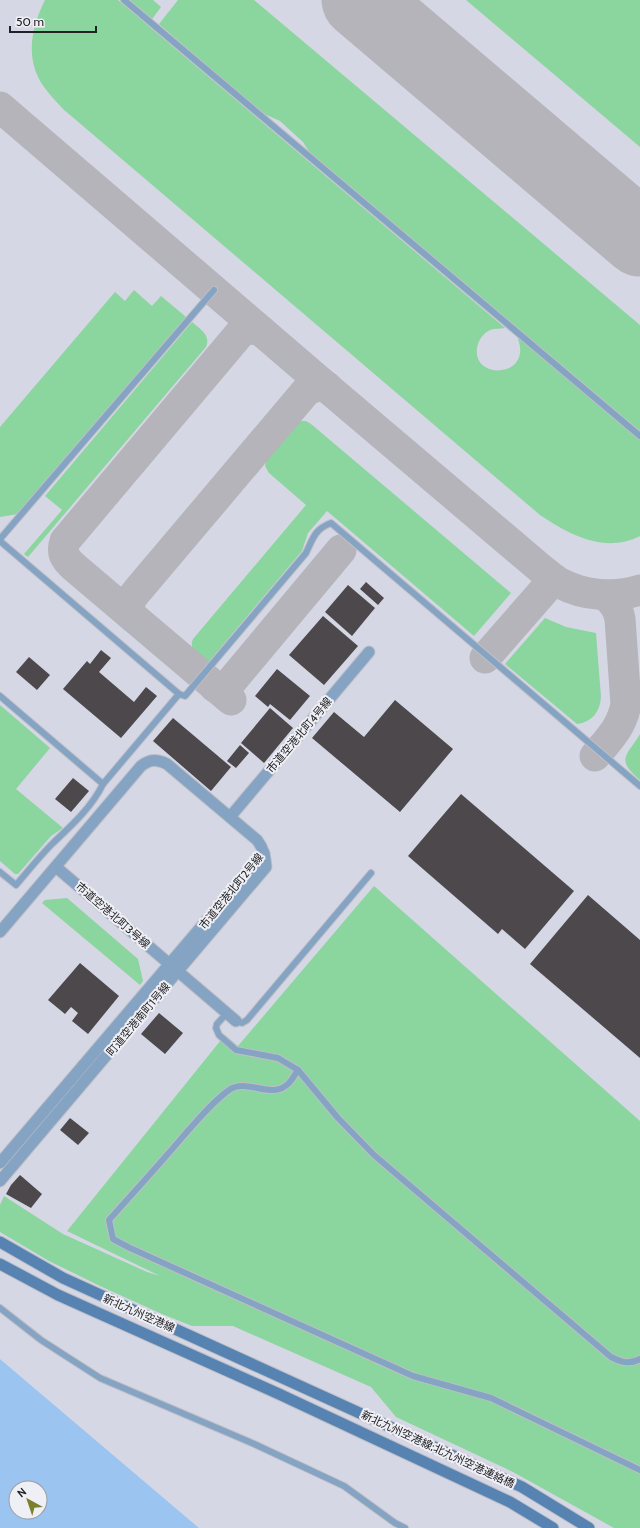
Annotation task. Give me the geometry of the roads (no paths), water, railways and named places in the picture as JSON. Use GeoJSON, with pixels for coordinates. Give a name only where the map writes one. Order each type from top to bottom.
{"type":"FeatureCollection","features":[{"type":"Feature","properties":{"kind":"main road","name":"新北九州空港線"},"geometry":{"type":"LineString","coordinates":[[0,1242],[63,1278],[282,1378]]}},
{"type":"Feature","properties":{"kind":"main road","name":"新北九州空港線"},"geometry":{"type":"LineString","coordinates":[[0,1264],[58,1295],[279,1394]]}},
{"type":"Feature","properties":{"kind":"main road","name":"新北九州空港線;北九州空港連絡橋"},"geometry":{"type":"LineString","coordinates":[[282,1378],[522,1488],[589,1528]]}},
{"type":"Feature","properties":{"kind":"main road","name":"新北九州空港線;北九州空港連絡橋"},"geometry":{"type":"LineString","coordinates":[[279,1394],[510,1502],[553,1528]]}},
{"type":"Feature","properties":{"kind":"street","name":"市道空港北町4号線"},"geometry":{"type":"LineString","coordinates":[[230,817],[369,652]]}},
{"type":"Feature","properties":{"kind":"street","name":"市道空港北町2号線"},"geometry":{"type":"LineString","coordinates":[[0,932],[141,766],[153,760],[167,764],[257,840],[262,846],[264,853],[174,968],[0,1163]]}},
{"type":"Feature","properties":{"kind":"street","name":"市道空港北町3号線"},"geometry":{"type":"LineString","coordinates":[[56,867],[236,1021]]}},
{"type":"Feature","properties":{"kind":"street","name":"町道空港南町1号線"},"geometry":{"type":"LineString","coordinates":[[0,1180],[174,968]]}},
{"type":"Feature","properties":{"kind":"lane"},"geometry":{"type":"LineString","coordinates":[[124,0],[640,436]]}},
{"type":"Feature","properties":{"kind":"lane"},"geometry":{"type":"LineString","coordinates":[[214,290],[0,540],[179,694],[185,696],[306,553],[314,536],[321,526],[330,523],[640,786]]}},
{"type":"Feature","properties":{"kind":"lane"},"geometry":{"type":"LineString","coordinates":[[0,872],[16,885],[53,844],[67,832],[99,793],[103,784],[179,694]]}},
{"type":"Feature","properties":{"kind":"lane"},"geometry":{"type":"LineString","coordinates":[[0,696],[103,784]]}},
{"type":"Feature","properties":{"kind":"lane"},"geometry":{"type":"LineString","coordinates":[[236,1021],[242,1023],[247,1020],[371,873]]}},
{"type":"Feature","properties":{"kind":"lane"},"geometry":{"type":"LineString","coordinates":[[227,1013],[217,1024],[216,1028],[219,1035],[236,1050],[278,1058],[298,1070],[338,1118],[374,1154],[523,1283],[611,1357],[624,1363],[636,1361],[640,1358]]}},
{"type":"Feature","properties":{"kind":"lane"},"geometry":{"type":"LineString","coordinates":[[298,1070],[290,1082],[277,1090],[267,1090],[248,1086],[230,1090],[204,1113],[110,1220],[113,1239],[137,1252],[413,1376],[491,1398],[640,1470]]}},
{"type":"Feature","properties":{"kind":"lane"},"geometry":{"type":"LineString","coordinates":[[0,1308],[41,1340],[100,1378],[252,1443],[344,1486],[395,1523],[405,1528]]}},
{"type":"Feature","properties":{"kind":"water"},"geometry":{"type":"Polygon","coordinates":[[[0,1359],[199,1528],[0,1528],[0,1359]]]}}]}
